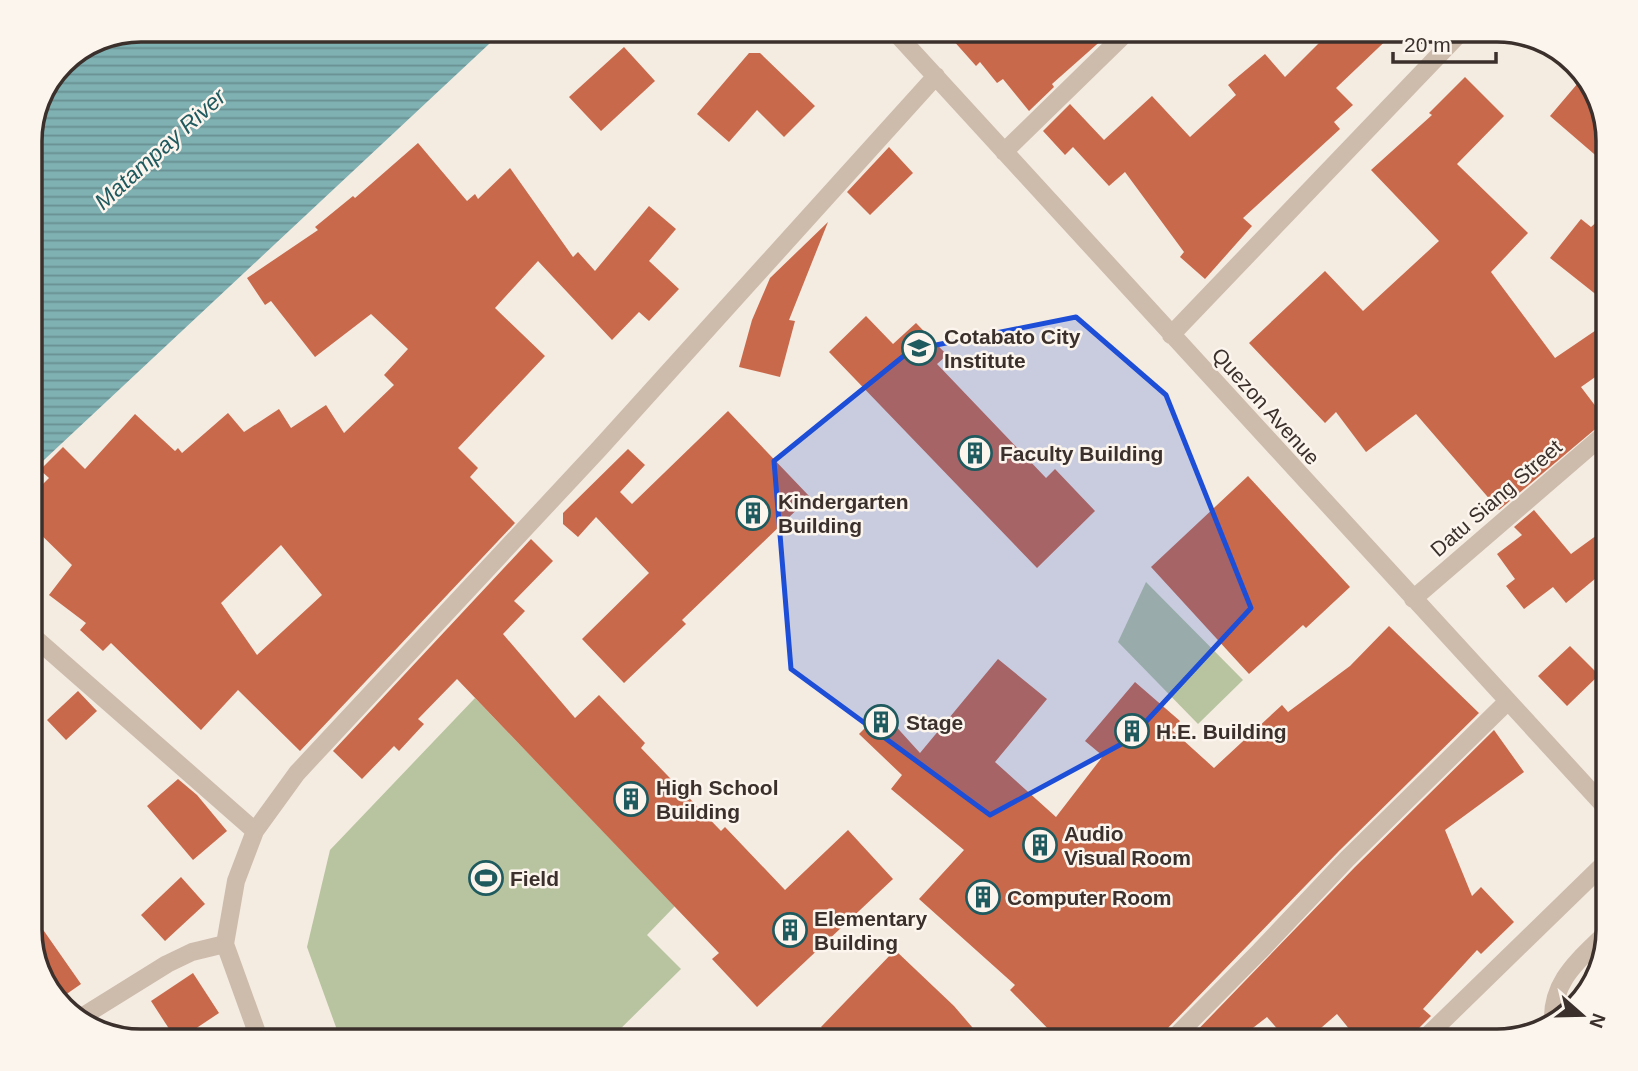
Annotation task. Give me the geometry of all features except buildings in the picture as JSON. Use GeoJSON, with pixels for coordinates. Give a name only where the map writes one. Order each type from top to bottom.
{"type":"FeatureCollection","features":[{"type":"Feature","properties":{"kind":"street","name":"Quezon Avenue"},"geometry":{"type":"LineString","coordinates":[[904,42],[1596,797]]}},
{"type":"Feature","properties":{"kind":"street"},"geometry":{"type":"LineString","coordinates":[[1004,152],[1117,42]]}},
{"type":"Feature","properties":{"kind":"street"},"geometry":{"type":"LineString","coordinates":[[1171,335],[1452,42]]}},
{"type":"Feature","properties":{"kind":"street"},"geometry":{"type":"LineString","coordinates":[[256,1029],[225,944],[236,881],[256,831],[297,773],[599,449],[936,76]]}},
{"type":"Feature","properties":{"kind":"street","name":"Datu Siang Street"},"geometry":{"type":"LineString","coordinates":[[1413,599],[1596,441]]}},
{"type":"Feature","properties":{"kind":"street"},"geometry":{"type":"LineString","coordinates":[[42,644],[256,831]]}},
{"type":"Feature","properties":{"kind":"street"},"geometry":{"type":"LineString","coordinates":[[1183,1029],[1348,859],[1508,701]]}},
{"type":"Feature","properties":{"kind":"street"},"geometry":{"type":"LineString","coordinates":[[1434,1029],[1596,872]]}},
{"type":"Feature","properties":{"kind":"street"},"geometry":{"type":"LineString","coordinates":[[1562,980],[1595,943]]}},
{"type":"Feature","properties":{"kind":"street"},"geometry":{"type":"LineString","coordinates":[[88,1013],[167,964],[192,952],[225,944]]}},
{"type":"Feature","properties":{"kind":"highlighted area"},"geometry":{"type":"Polygon","coordinates":[[[1076,317],[1166,395],[1251,608],[1129,740],[990,815],[791,669],[774,461],[911,350],[1076,317]]]}},
{"type":"Feature","properties":{"kind":"green space"},"geometry":{"type":"Polygon","coordinates":[[[1146,582],[1243,680],[1198,724],[1118,642],[1146,582]]]}},
{"type":"Feature","properties":{"kind":"green space","name":"Field"},"geometry":{"type":"Polygon","coordinates":[[[475,698],[675,906],[647,935],[681,969],[620,1029],[337,1029],[307,947],[330,850],[475,698]]]}},
{"type":"Feature","properties":{"kind":"water","name":"Matampay River"},"geometry":{"type":"Polygon","coordinates":[[[141,42],[491,42],[42,462],[42,134],[52,97],[76,66],[109,47],[141,42]]]}},
{"type":"Feature","properties":{"kind":"place","name":"Cotabato City Institute"},"geometry":{"type":"Point","coordinates":[919,348]}},
{"type":"Feature","properties":{"kind":"place","name":"Faculty Building"},"geometry":{"type":"Point","coordinates":[975,453]}},
{"type":"Feature","properties":{"kind":"place","name":"Kindergarten Building"},"geometry":{"type":"Point","coordinates":[753,513]}},
{"type":"Feature","properties":{"kind":"place","name":"Stage"},"geometry":{"type":"Point","coordinates":[881,722]}},
{"type":"Feature","properties":{"kind":"place","name":"H.E. Building"},"geometry":{"type":"Point","coordinates":[1132,731]}},
{"type":"Feature","properties":{"kind":"place","name":"High School Building"},"geometry":{"type":"Point","coordinates":[631,799]}},
{"type":"Feature","properties":{"kind":"place","name":"Audio Visual Room"},"geometry":{"type":"Point","coordinates":[1040,845]}},
{"type":"Feature","properties":{"kind":"place","name":"Field"},"geometry":{"type":"Point","coordinates":[486,878]}},
{"type":"Feature","properties":{"kind":"place","name":"Computer Room"},"geometry":{"type":"Point","coordinates":[983,897]}},
{"type":"Feature","properties":{"kind":"place","name":"Elementary Building"},"geometry":{"type":"Point","coordinates":[790,930]}}]}
